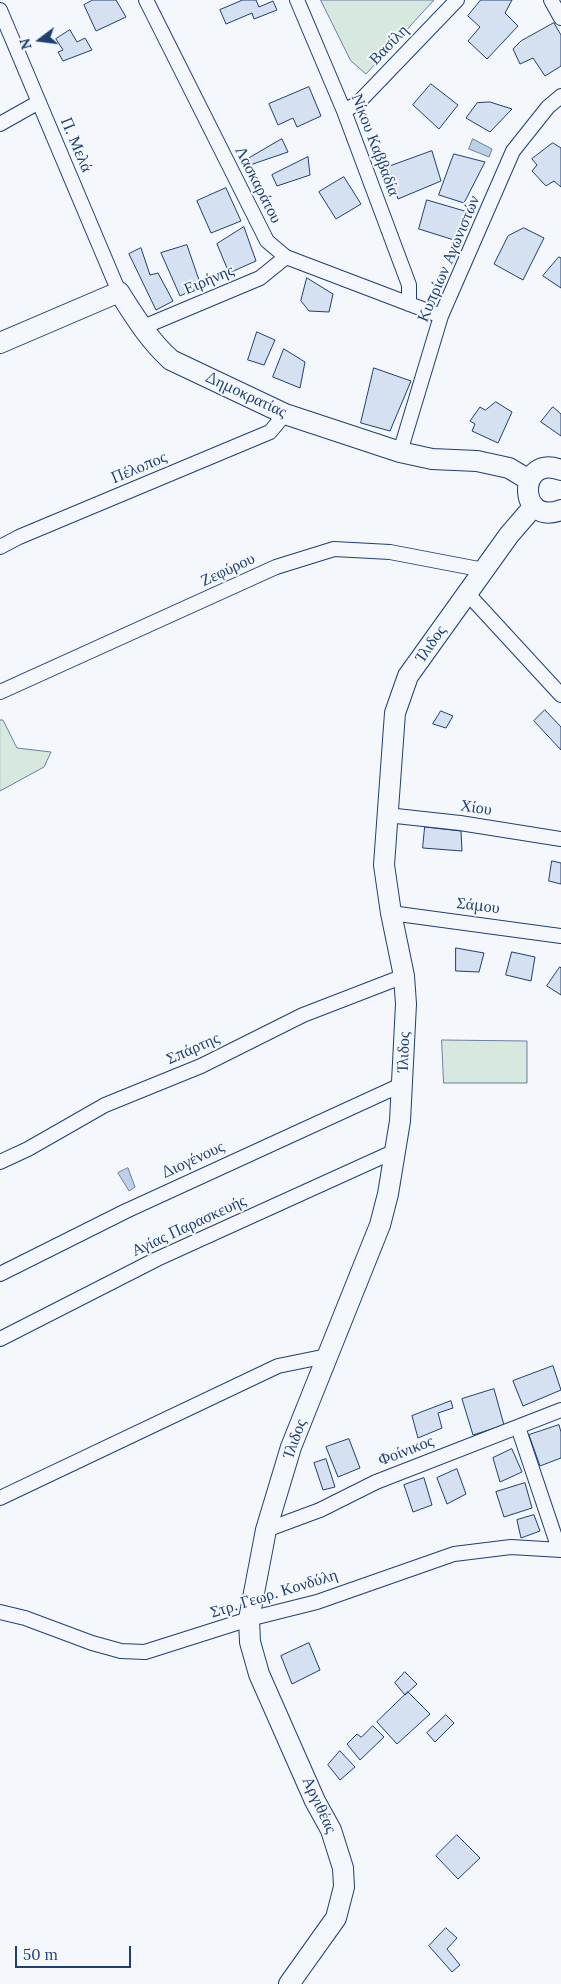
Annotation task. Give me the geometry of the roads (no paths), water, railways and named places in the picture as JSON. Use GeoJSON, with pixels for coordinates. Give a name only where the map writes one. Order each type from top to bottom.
{"type":"FeatureCollection","features":[{"type":"Feature","properties":{"kind":"street","name":"Λασκαράτου"},"geometry":{"type":"LineString","coordinates":[[146,0],[267,241],[286,256],[441,316]]}},
{"type":"Feature","properties":{"kind":"street","name":"Νίκου Καββαδία"},"geometry":{"type":"LineString","coordinates":[[297,0],[344,111],[409,285],[409,304]]}},
{"type":"Feature","properties":{"kind":"street","name":"Βασίλη"},"geometry":{"type":"LineString","coordinates":[[344,111],[358,103],[457,0]]}},
{"type":"Feature","properties":{"kind":"street"},"geometry":{"type":"LineString","coordinates":[[551,0],[561,18]]}},
{"type":"Feature","properties":{"kind":"street","name":"Π. Μελά"},"geometry":{"type":"LineString","coordinates":[[0,10],[119,292]]}},
{"type":"Feature","properties":{"kind":"street","name":"Κυπρίων Αγωνιστών"},"geometry":{"type":"LineString","coordinates":[[400,452],[441,316],[513,151],[548,107],[561,96]]}},
{"type":"Feature","properties":{"kind":"street"},"geometry":{"type":"LineString","coordinates":[[0,124],[39,102]]}},
{"type":"Feature","properties":{"kind":"street","name":"Ειρήνης"},"geometry":{"type":"LineString","coordinates":[[141,328],[260,278],[286,256]]}},
{"type":"Feature","properties":{"kind":"street"},"geometry":{"type":"LineString","coordinates":[[0,343],[119,292]]}},
{"type":"Feature","properties":{"kind":"street","name":"Δημοκρατίας"},"geometry":{"type":"LineString","coordinates":[[119,292],[141,328],[171,360],[285,414],[400,452],[432,459],[477,461],[509,468],[530,480]]}},
{"type":"Feature","properties":{"kind":"street","name":"Πέλοπος"},"geometry":{"type":"LineString","coordinates":[[0,547],[19,537],[270,432],[285,414]]}},
{"type":"Feature","properties":{"kind":"street"},"geometry":{"type":"LineString","coordinates":[[561,470],[546,468],[534,474],[530,480],[527,494],[534,506],[546,513],[561,511]]}},
{"type":"Feature","properties":{"kind":"street","name":"Ίλιδος"},"geometry":{"type":"LineString","coordinates":[[249,1619],[266,1530],[291,1447],[380,1226],[388,1194],[395,1151],[403,1084],[406,1004],[404,976],[391,913],[384,865],[395,713],[408,676],[484,570],[534,506]]}},
{"type":"Feature","properties":{"kind":"street","name":"Ζεφύρου"},"geometry":{"type":"LineString","coordinates":[[0,692],[276,567],[334,549],[390,552],[484,570]]}},
{"type":"Feature","properties":{"kind":"street"},"geometry":{"type":"LineString","coordinates":[[467,593],[561,695]]}},
{"type":"Feature","properties":{"kind":"street","name":"Χίου"},"geometry":{"type":"LineString","coordinates":[[387,815],[460,823],[561,839]]}},
{"type":"Feature","properties":{"kind":"street","name":"Σάμου"},"geometry":{"type":"LineString","coordinates":[[391,913],[561,936]]}},
{"type":"Feature","properties":{"kind":"street","name":"Σπάρτης"},"geometry":{"type":"LineString","coordinates":[[0,1162],[28,1149],[104,1105],[201,1066],[303,1015],[404,976]]}},
{"type":"Feature","properties":{"kind":"street","name":"Διογένους"},"geometry":{"type":"LineString","coordinates":[[0,1274],[135,1207],[403,1084]]}},
{"type":"Feature","properties":{"kind":"street","name":"Αγίας Παρασκευής"},"geometry":{"type":"LineString","coordinates":[[0,1339],[157,1260],[395,1151]]}},
{"type":"Feature","properties":{"kind":"street"},"geometry":{"type":"LineString","coordinates":[[0,1498],[278,1366],[327,1356]]}},
{"type":"Feature","properties":{"kind":"street","name":"Φοίνικος"},"geometry":{"type":"LineString","coordinates":[[266,1530],[320,1510],[376,1482],[561,1410]]}},
{"type":"Feature","properties":{"kind":"street"},"geometry":{"type":"LineString","coordinates":[[518,1427],[560,1550]]}},
{"type":"Feature","properties":{"kind":"street","name":"Στρ. Γεωρ. Κονδύλη"},"geometry":{"type":"LineString","coordinates":[[0,1612],[25,1618],[92,1643],[121,1651],[145,1652],[249,1619],[317,1602],[454,1554],[511,1548],[560,1550]]}},
{"type":"Feature","properties":{"kind":"street","name":"Αργιθέας"},"geometry":{"type":"LineString","coordinates":[[249,1619],[250,1642],[259,1674],[315,1801],[331,1830],[343,1868],[344,1887],[336,1918],[289,1984]]}},
{"type":"Feature","properties":{"kind":"water"},"geometry":{"type":"Polygon","coordinates":[[[473,139],[492,149],[489,157],[469,149],[473,139]]]}},
{"type":"Feature","properties":{"kind":"water"},"geometry":{"type":"Polygon","coordinates":[[[128,1168],[135,1187],[129,1191],[118,1173],[128,1168]]]}}]}
